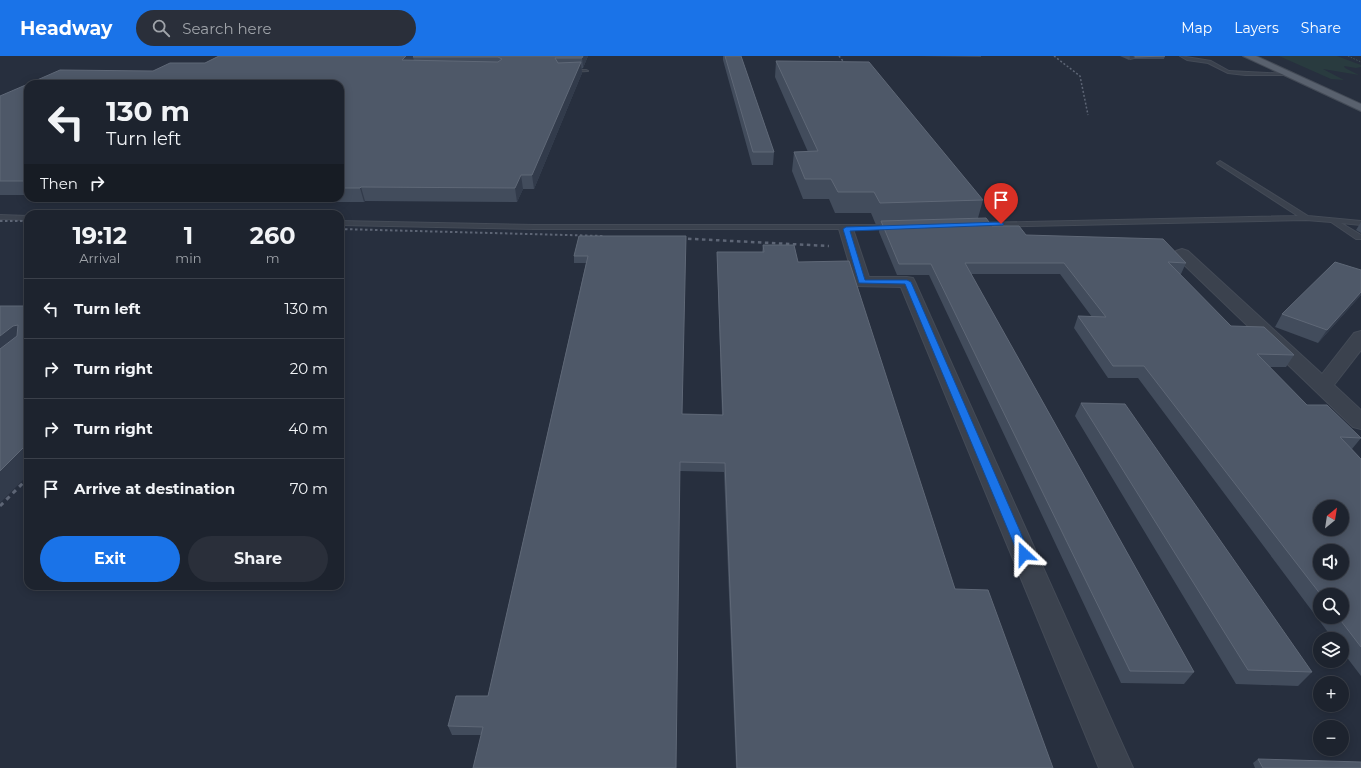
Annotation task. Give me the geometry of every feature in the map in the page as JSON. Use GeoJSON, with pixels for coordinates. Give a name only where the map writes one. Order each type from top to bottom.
{"type":"FeatureCollection","features":[{"type":"Feature","properties":{"kind":"main road"},"geometry":{"type":"LineString","coordinates":[[1248,56],[1361,108]]}},
{"type":"Feature","properties":{"kind":"street"},"geometry":{"type":"LineString","coordinates":[[846,229],[862,282],[907,282],[1116,768]]}},
{"type":"Feature","properties":{"kind":"street"},"geometry":{"type":"LineString","coordinates":[[1182,254],[1361,422]]}},
{"type":"Feature","properties":{"kind":"street"},"geometry":{"type":"LineString","coordinates":[[1323,386],[1361,337]]}},
{"type":"Feature","properties":{"kind":"lane"},"geometry":{"type":"LineString","coordinates":[[1182,56],[1189,59],[1209,62],[1228,72],[1245,74],[1287,74]]}},
{"type":"Feature","properties":{"kind":"lane"},"geometry":{"type":"LineString","coordinates":[[566,71],[586,71]]}},
{"type":"Feature","properties":{"kind":"lane"},"geometry":{"type":"LineString","coordinates":[[1220,163],[1306,218]]}},
{"type":"Feature","properties":{"kind":"lane"},"geometry":{"type":"LineString","coordinates":[[0,217],[24,218]]}},
{"type":"Feature","properties":{"kind":"lane"},"geometry":{"type":"LineString","coordinates":[[973,225],[1306,218],[1361,223]]}},
{"type":"Feature","properties":{"kind":"lane"},"geometry":{"type":"LineString","coordinates":[[1331,220],[1359,237]]}},
{"type":"Feature","properties":{"kind":"lane"},"geometry":{"type":"LineString","coordinates":[[344,224],[846,229],[902,227]]}},
{"type":"Feature","properties":{"kind":"path"},"geometry":{"type":"LineString","coordinates":[[1348,56],[1361,62]]}},
{"type":"Feature","properties":{"kind":"path"},"geometry":{"type":"LineString","coordinates":[[1356,59],[1361,58]]}},
{"type":"Feature","properties":{"kind":"shaded area"},"geometry":{"type":"Polygon","coordinates":[[[1279,56],[1337,56],[1361,65],[1361,67],[1356,68],[1344,66],[1345,68],[1359,75],[1323,69],[1344,80],[1331,79],[1279,56]]]}},
{"type":"Feature","properties":{"kind":"building"},"geometry":{"type":"Polygon","coordinates":[[[219,56],[406,56],[402,60],[498,62],[502,59],[498,57],[413,57],[583,56],[582,58],[555,58],[558,63],[581,62],[532,175],[521,175],[515,188],[344,188],[344,80],[37,80],[60,70],[153,71],[170,63],[205,63],[219,56]]]}},
{"type":"Feature","properties":{"kind":"building"},"geometry":{"type":"Polygon","coordinates":[[[725,56],[741,56],[774,152],[753,152],[725,56]]]}},
{"type":"Feature","properties":{"kind":"building"},"geometry":{"type":"Polygon","coordinates":[[[1135,56],[1165,56],[1135,57],[1135,56]]]}},
{"type":"Feature","properties":{"kind":"building"},"geometry":{"type":"Polygon","coordinates":[[[776,61],[869,62],[983,200],[880,203],[874,192],[838,192],[831,179],[805,179],[794,152],[818,151],[776,61]]]}},
{"type":"Feature","properties":{"kind":"building"},"geometry":{"type":"Polygon","coordinates":[[[24,86],[24,181],[0,181],[0,96],[24,86]]]}},
{"type":"Feature","properties":{"kind":"building"},"geometry":{"type":"Polygon","coordinates":[[[986,218],[992,226],[1019,226],[1026,235],[1163,239],[1186,263],[1168,262],[1231,326],[1264,327],[1294,355],[1257,354],[1307,405],[1327,405],[1361,438],[1340,437],[1361,459],[1361,647],[1343,624],[1349,624],[1349,588],[1316,588],[1144,366],[1113,366],[1078,316],[1106,317],[1064,263],[965,263],[1194,672],[1130,671],[931,264],[899,264],[881,221],[986,218]]]}},
{"type":"Feature","properties":{"kind":"building"},"geometry":{"type":"Polygon","coordinates":[[[579,236],[686,236],[682,414],[723,415],[717,252],[764,252],[763,245],[794,245],[798,262],[849,261],[955,589],[988,590],[1053,768],[737,768],[725,463],[680,462],[676,768],[473,768],[483,727],[448,726],[456,696],[488,696],[588,256],[574,256],[579,236]]]}},
{"type":"Feature","properties":{"kind":"building"},"geometry":{"type":"Polygon","coordinates":[[[1335,262],[1361,270],[1361,292],[1327,330],[1282,314],[1335,262]]]}},
{"type":"Feature","properties":{"kind":"building"},"geometry":{"type":"Polygon","coordinates":[[[0,306],[24,306],[24,447],[0,471],[0,349],[17,336],[18,325],[13,326],[0,336],[0,306]]]}},
{"type":"Feature","properties":{"kind":"building"},"geometry":{"type":"Polygon","coordinates":[[[1081,403],[1125,404],[1312,672],[1248,670],[1081,403]]]}},
{"type":"Feature","properties":{"kind":"building"},"geometry":{"type":"Polygon","coordinates":[[[1258,759],[1361,762],[1361,768],[1263,768],[1258,759]]]}},
{"type":"Feature","properties":{"kind":"railway"},"geometry":{"type":"LineString","coordinates":[[839,56],[850,70]]}},
{"type":"Feature","properties":{"kind":"railway"},"geometry":{"type":"LineString","coordinates":[[1054,56],[1080,76],[1088,115]]}},
{"type":"Feature","properties":{"kind":"railway"},"geometry":{"type":"LineString","coordinates":[[0,221],[24,221]]}},
{"type":"Feature","properties":{"kind":"railway"},"geometry":{"type":"LineString","coordinates":[[344,229],[604,236]]}},
{"type":"Feature","properties":{"kind":"railway"},"geometry":{"type":"LineString","coordinates":[[674,238],[829,246]]}},
{"type":"Feature","properties":{"kind":"railway"},"geometry":{"type":"LineString","coordinates":[[0,506],[24,482]]}},
{"type":"Feature","properties":{"kind":"route"},"geometry":{"type":"LineString","coordinates":[[1001,224],[846,229],[862,282],[907,282],[1024,554]]}}]}
